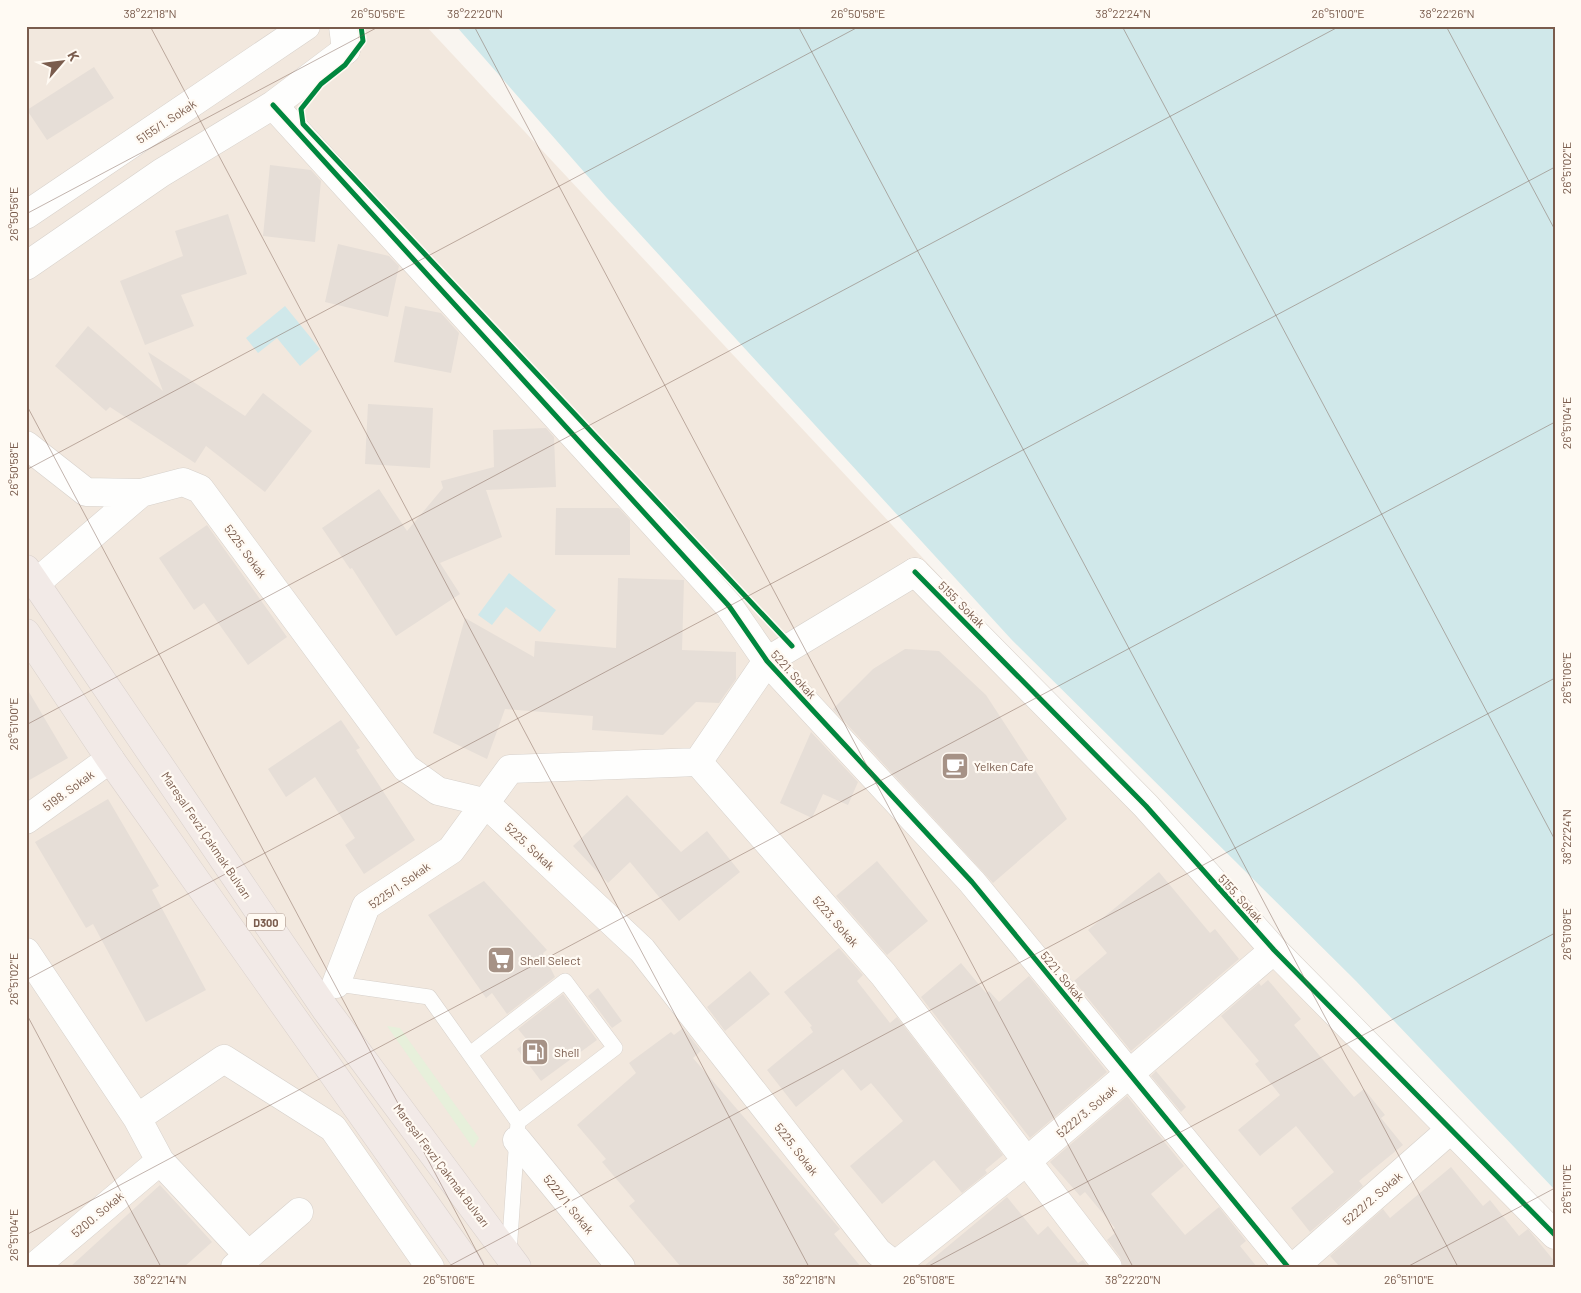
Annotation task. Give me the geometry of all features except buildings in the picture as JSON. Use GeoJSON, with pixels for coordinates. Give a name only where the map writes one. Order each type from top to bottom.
{"type":"FeatureCollection","features":[{"type":"Feature","properties":{"kind":"highway","name":"Mareşal Fevzi Çakmak Bulvarı"},"geometry":{"type":"LineString","coordinates":[[31,576],[305,979],[513,1261]]}},
{"type":"Feature","properties":{"kind":"highway","name":"D300"},"geometry":{"type":"LineString","coordinates":[[26,633],[110,759],[470,1267]]}},
{"type":"Feature","properties":{"kind":"street","name":"5155/1. Sokak"},"geometry":{"type":"LineString","coordinates":[[30,205],[306,26]]}},
{"type":"Feature","properties":{"kind":"street"},"geometry":{"type":"LineString","coordinates":[[26,266],[161,173],[273,104],[344,38]]}},
{"type":"Feature","properties":{"kind":"street","name":"5221. Sokak"},"geometry":{"type":"LineString","coordinates":[[273,104],[728,606],[768,661],[972,882],[1131,1073],[1288,1267]]}},
{"type":"Feature","properties":{"kind":"street"},"geometry":{"type":"LineString","coordinates":[[26,445],[86,492],[141,493]]}},
{"type":"Feature","properties":{"kind":"street","name":"5225. Sokak"},"geometry":{"type":"LineString","coordinates":[[141,493],[183,482],[200,489],[406,768],[438,791],[484,802],[642,950],[878,1252],[895,1266]]}},
{"type":"Feature","properties":{"kind":"street"},"geometry":{"type":"LineString","coordinates":[[31,576],[141,493]]}},
{"type":"Feature","properties":{"kind":"street","name":"5155. Sokak"},"geometry":{"type":"LineString","coordinates":[[768,661],[916,572],[1146,806],[1274,950],[1555,1235]]}},
{"type":"Feature","properties":{"kind":"street"},"geometry":{"type":"LineString","coordinates":[[484,802],[510,769],[698,762],[768,661]]}},
{"type":"Feature","properties":{"kind":"street","name":"5198. Sokak"},"geometry":{"type":"LineString","coordinates":[[26,820],[110,759]]}},
{"type":"Feature","properties":{"kind":"street","name":"5223. Sokak"},"geometry":{"type":"LineString","coordinates":[[698,762],[883,974],[1108,1267]]}},
{"type":"Feature","properties":{"kind":"street","name":"5225/1. Sokak"},"geometry":{"type":"LineString","coordinates":[[336,984],[366,906],[451,850],[484,802]]}},
{"type":"Feature","properties":{"kind":"street","name":"5222/3. Sokak"},"geometry":{"type":"LineString","coordinates":[[895,1266],[1027,1161],[1274,950]]}},
{"type":"Feature","properties":{"kind":"street"},"geometry":{"type":"LineString","coordinates":[[26,952],[137,1118],[160,1160],[242,1261],[299,1212]]}},
{"type":"Feature","properties":{"kind":"street"},"geometry":{"type":"LineString","coordinates":[[137,1118],[224,1059],[333,1128],[430,1267]]}},
{"type":"Feature","properties":{"kind":"street","name":"5222/2. Sokak"},"geometry":{"type":"LineString","coordinates":[[1294,1267],[1450,1130]]}},
{"type":"Feature","properties":{"kind":"street","name":"5222/1. Sokak"},"geometry":{"type":"LineString","coordinates":[[518,1131],[621,1267]]}},
{"type":"Feature","properties":{"kind":"street"},"geometry":{"type":"LineString","coordinates":[[381,1196],[386,1150]]}},
{"type":"Feature","properties":{"kind":"street","name":"5200. Sokak"},"geometry":{"type":"LineString","coordinates":[[34,1267],[160,1160]]}},
{"type":"Feature","properties":{"kind":"lane"},"geometry":{"type":"LineString","coordinates":[[305,979],[429,997],[470,1054],[518,1131],[513,1261]]}},
{"type":"Feature","properties":{"kind":"lane"},"geometry":{"type":"LineString","coordinates":[[470,1054],[565,981],[615,1048],[518,1131]]}},
{"type":"Feature","properties":{"kind":"shaded area"},"geometry":{"type":"Polygon","coordinates":[[[26,26],[426,26],[1555,1235],[1555,1267],[26,1267],[26,26]]]}},
{"type":"Feature","properties":{"kind":"green space"},"geometry":{"type":"Polygon","coordinates":[[[387,1026],[400,1028],[479,1138],[473,1148],[387,1026]]]}},
{"type":"Feature","properties":{"kind":"water"},"geometry":{"type":"Polygon","coordinates":[[[456,26],[1555,26],[1555,1190],[1356,981],[1011,639],[606,197],[456,26]]]}},
{"type":"Feature","properties":{"kind":"water"},"geometry":{"type":"Polygon","coordinates":[[[285,306],[320,349],[300,366],[277,338],[258,353],[246,338],[285,306]]]}},
{"type":"Feature","properties":{"kind":"water"},"geometry":{"type":"Polygon","coordinates":[[[509,573],[556,610],[540,632],[506,607],[492,625],[478,615],[509,573]]]}},
{"type":"Feature","properties":{"kind":"cycle path"},"geometry":{"type":"LineString","coordinates":[[361,26],[363,41],[345,65],[321,84],[301,109],[303,124],[792,646]]}},
{"type":"Feature","properties":{"kind":"cycle path"},"geometry":{"type":"LineString","coordinates":[[273,105],[729,606],[767,661],[972,882],[1288,1267]]}},
{"type":"Feature","properties":{"kind":"cycle path"},"geometry":{"type":"LineString","coordinates":[[915,572],[1146,806],[1274,950],[1555,1235]]}},
{"type":"Feature","properties":{"kind":"place","name":"Yelken Cafe"},"geometry":{"type":"Point","coordinates":[955,766]}},
{"type":"Feature","properties":{"kind":"place","name":"Shell Select"},"geometry":{"type":"Point","coordinates":[501,960]}},
{"type":"Feature","properties":{"kind":"place","name":"Shell"},"geometry":{"type":"Point","coordinates":[535,1052]}}]}
